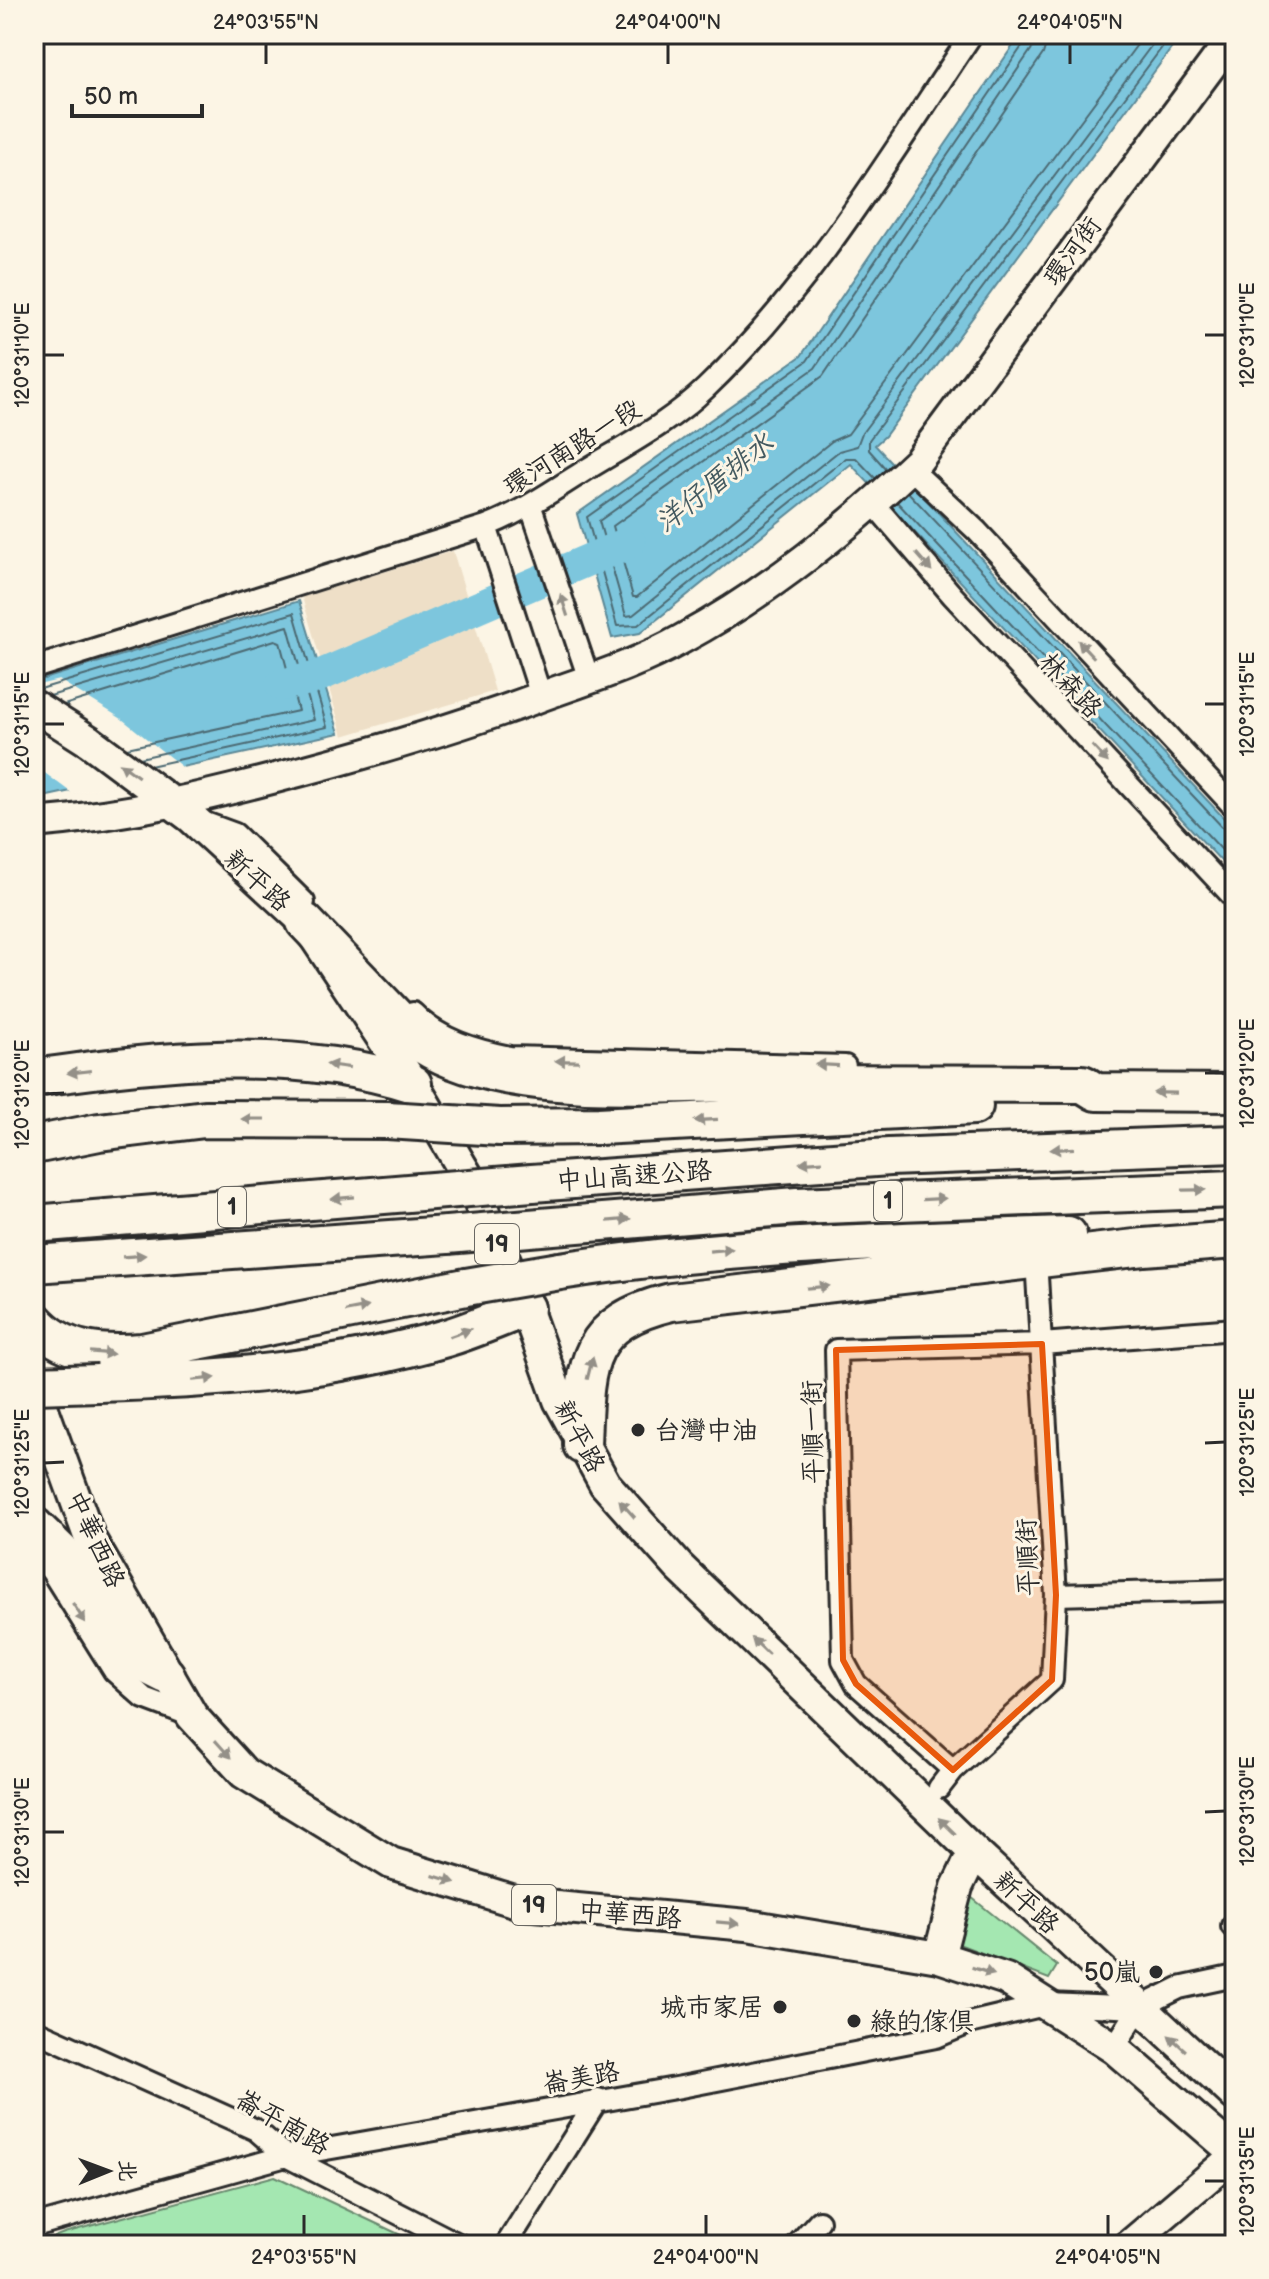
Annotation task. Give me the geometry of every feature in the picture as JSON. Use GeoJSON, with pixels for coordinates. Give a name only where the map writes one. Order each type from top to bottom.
{"type":"FeatureCollection","features":[{"type":"Feature","properties":{"kind":"highway"},"geometry":{"type":"LineString","coordinates":[[305,922],[423,1045],[443,1058],[492,1074],[584,1082],[1083,1084],[1096,1092],[1235,1093]]}},
{"type":"Feature","properties":{"kind":"highway"},"geometry":{"type":"LineString","coordinates":[[34,1078],[179,1061],[247,1060],[322,1063],[370,1071],[413,1084]]}},
{"type":"Feature","properties":{"kind":"highway"},"geometry":{"type":"LineString","coordinates":[[34,1145],[99,1132],[205,1119],[387,1120],[500,1127],[599,1126],[1083,1100],[1096,1092]]}},
{"type":"Feature","properties":{"kind":"highway","name":"中山高速公路"},"geometry":{"type":"LineString","coordinates":[[39,1223],[889,1157],[1235,1144]]}},
{"type":"Feature","properties":{"kind":"highway","name":"中山高速公路"},"geometry":{"type":"LineString","coordinates":[[45,1263],[447,1235],[797,1206],[1235,1189]]}},
{"type":"Feature","properties":{"kind":"highway"},"geometry":{"type":"LineString","coordinates":[[34,1320],[45,1332],[73,1348],[104,1355],[142,1352],[466,1287],[655,1256],[741,1248],[1235,1227]]}},
{"type":"Feature","properties":{"kind":"highway"},"geometry":{"type":"LineString","coordinates":[[582,1445],[588,1370],[596,1348],[613,1326],[639,1310],[671,1302],[1144,1247],[1235,1240]]}},
{"type":"Feature","properties":{"kind":"highway"},"geometry":{"type":"LineString","coordinates":[[34,1385],[181,1381],[348,1362],[447,1338],[526,1308]]}},
{"type":"Feature","properties":{"kind":"highway"},"geometry":{"type":"LineString","coordinates":[[34,1526],[60,1551],[136,1660],[166,1675]]}},
{"type":"Feature","properties":{"kind":"main road","name":"新平路"},"geometry":{"type":"LineString","coordinates":[[34,706],[89,741],[183,811],[305,922],[413,1084],[469,1179],[526,1308],[559,1400],[605,1484],[679,1567],[974,1852],[1235,2095]]}},
{"type":"Feature","properties":{"kind":"main road","name":"中華西路"},"geometry":{"type":"LineString","coordinates":[[34,1385],[90,1539],[192,1716],[244,1773],[391,1863],[524,1904],[747,1925],[939,1957],[1006,1979],[1114,2048],[1235,2154]]}},
{"type":"Feature","properties":{"kind":"main road"},"geometry":{"type":"LineString","coordinates":[[939,1957],[957,1887],[974,1852]]}},
{"type":"Feature","properties":{"kind":"street","name":"環河南路一段"},"geometry":{"type":"LineString","coordinates":[[34,668],[486,526],[531,507],[628,447],[704,391],[749,344],[817,262],[972,34]]}},
{"type":"Feature","properties":{"kind":"street","name":"環河街"},"geometry":{"type":"LineString","coordinates":[[34,823],[183,811],[441,733],[632,664],[682,639],[754,596],[873,503],[910,468],[983,376],[1133,166],[1235,34]]}},
{"type":"Feature","properties":{"kind":"street","name":"林森路"},"geometry":{"type":"LineString","coordinates":[[910,468],[977,531],[1235,808]]}},
{"type":"Feature","properties":{"kind":"street","name":"林森路"},"geometry":{"type":"LineString","coordinates":[[873,503],[953,596],[1235,899]]}},
{"type":"Feature","properties":{"kind":"street"},"geometry":{"type":"LineString","coordinates":[[531,507],[589,679]]}},
{"type":"Feature","properties":{"kind":"street"},"geometry":{"type":"LineString","coordinates":[[486,526],[541,696]]}},
{"type":"Feature","properties":{"kind":"street"},"geometry":{"type":"LineString","coordinates":[[183,811],[235,834],[417,1018],[474,1050],[549,1061],[1045,1072]]}},
{"type":"Feature","properties":{"kind":"street"},"geometry":{"type":"LineString","coordinates":[[1059,1273],[1178,1257],[1235,1254]]}},
{"type":"Feature","properties":{"kind":"street","name":"平順街"},"geometry":{"type":"LineString","coordinates":[[939,1788],[953,1770],[1052,1680],[1056,1595],[1037,1276]]}},
{"type":"Feature","properties":{"kind":"street","name":"平順一街"},"geometry":{"type":"LineString","coordinates":[[953,1770],[856,1684],[843,1660],[836,1350],[1042,1344],[1235,1329]]}},
{"type":"Feature","properties":{"kind":"street"},"geometry":{"type":"LineString","coordinates":[[34,1550],[74,1605],[114,1671],[144,1698],[192,1716]]}},
{"type":"Feature","properties":{"kind":"street"},"geometry":{"type":"LineString","coordinates":[[1056,1595],[1235,1590]]}},
{"type":"Feature","properties":{"kind":"street"},"geometry":{"type":"LineString","coordinates":[[1114,2048],[1139,2008],[1179,1988],[1235,1976]]}},
{"type":"Feature","properties":{"kind":"street","name":"崙美路"},"geometry":{"type":"LineString","coordinates":[[34,2226],[286,2156],[598,2099],[681,2087],[936,2037],[969,2023],[1049,2004],[1139,2008]]}},
{"type":"Feature","properties":{"kind":"street","name":"崙平南路"},"geometry":{"type":"LineString","coordinates":[[34,2030],[256,2130],[286,2156],[460,2245]]}},
{"type":"Feature","properties":{"kind":"street"},"geometry":{"type":"LineString","coordinates":[[506,2245],[598,2099]]}},
{"type":"Feature","properties":{"kind":"street"},"geometry":{"type":"LineString","coordinates":[[1142,2241],[1235,2154]]}},
{"type":"Feature","properties":{"kind":"street"},"geometry":{"type":"LineString","coordinates":[[797,2245],[819,2221]]}},
{"type":"Feature","properties":{"kind":"highlighted area"},"geometry":{"type":"Polygon","coordinates":[[[1042,1344],[1056,1595],[1052,1680],[953,1770],[856,1684],[843,1660],[836,1350],[1042,1344]]]}},
{"type":"Feature","properties":{"kind":"shaded area"},"geometry":{"type":"Polygon","coordinates":[[[453,551],[495,691],[343,736],[302,597],[453,551]]]}},
{"type":"Feature","properties":{"kind":"green space"},"geometry":{"type":"Polygon","coordinates":[[[966,1893],[1057,1966],[1049,1979],[951,1941],[966,1893]]]}},
{"type":"Feature","properties":{"kind":"green space"},"geometry":{"type":"Polygon","coordinates":[[[275,2176],[422,2245],[34,2245],[64,2233],[275,2176]]]}},
{"type":"Feature","properties":{"kind":"water"},"geometry":{"type":"Polygon","coordinates":[[[1021,34],[1182,34],[885,436],[875,445],[1235,830],[1235,876],[851,464],[640,633],[612,638],[577,514],[801,356],[1021,34]]]}},
{"type":"Feature","properties":{"kind":"water"},"geometry":{"type":"Polygon","coordinates":[[[299,601],[339,733],[34,799],[34,682],[299,601]]]}},
{"type":"Feature","properties":{"kind":"pier"},"geometry":{"type":"Polygon","coordinates":[[[59,680],[122,719],[186,770],[73,794],[34,765],[34,686],[59,680]]]}},
{"type":"Feature","properties":{"kind":"waterway","name":"洋仔厝排水"},"geometry":{"type":"LineString","coordinates":[[281,685],[314,678],[630,542]]}},
{"type":"Feature","properties":{"kind":"place","name":"台灣中油"},"geometry":{"type":"Point","coordinates":[638,1430]}},
{"type":"Feature","properties":{"kind":"place","name":"50嵐"},"geometry":{"type":"Point","coordinates":[1156,1972]}},
{"type":"Feature","properties":{"kind":"place","name":"城市家居"},"geometry":{"type":"Point","coordinates":[780,2007]}},
{"type":"Feature","properties":{"kind":"place","name":"綠的傢俱"},"geometry":{"type":"Point","coordinates":[854,2021]}}]}
